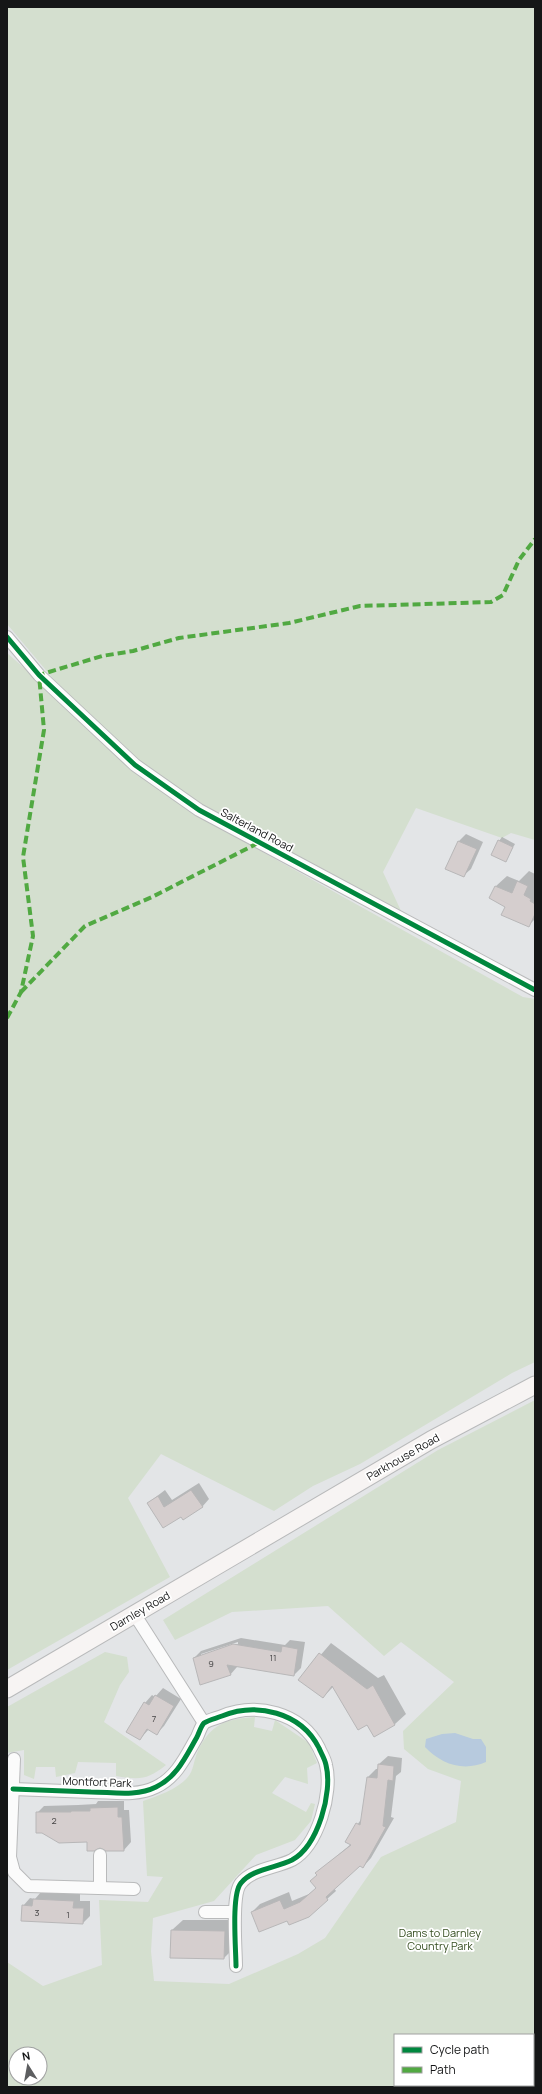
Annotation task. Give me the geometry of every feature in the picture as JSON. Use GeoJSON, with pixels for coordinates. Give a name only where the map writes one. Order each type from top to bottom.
{"type":"FeatureCollection","features":[{"type":"Feature","properties":{"kind":"main road","name":"Parkhouse Road"},"geometry":{"type":"LineString","coordinates":[[274,1533],[431,1440],[535,1385]]}},
{"type":"Feature","properties":{"kind":"main road","name":"Darnley Road"},"geometry":{"type":"LineString","coordinates":[[7,1689],[274,1533]]}},
{"type":"Feature","properties":{"kind":"street","name":"Salterland Road"},"geometry":{"type":"LineString","coordinates":[[7,637],[39,675],[135,764],[199,810],[535,990]]}},
{"type":"Feature","properties":{"kind":"street"},"geometry":{"type":"LineString","coordinates":[[135,1614],[204,1724],[234,1711],[252,1709],[273,1712],[296,1722],[307,1730],[315,1741],[326,1764],[324,1806],[318,1831],[306,1847],[293,1860],[250,1875],[241,1883],[237,1890],[235,1912],[236,1966]]}},
{"type":"Feature","properties":{"kind":"street","name":"Montfort Park"},"geometry":{"type":"LineString","coordinates":[[13,1789],[136,1793],[157,1787],[178,1770],[204,1724]]}},
{"type":"Feature","properties":{"kind":"street"},"geometry":{"type":"LineString","coordinates":[[14,1759],[10,1857],[14,1872],[28,1886],[134,1889]]}},
{"type":"Feature","properties":{"kind":"street"},"geometry":{"type":"LineString","coordinates":[[100,1855],[100,1888]]}},
{"type":"Feature","properties":{"kind":"street"},"geometry":{"type":"LineString","coordinates":[[205,1912],[235,1912]]}},
{"type":"Feature","properties":{"kind":"green space"},"geometry":{"type":"Polygon","coordinates":[[[7,7],[535,7],[535,840],[511,833],[502,838],[416,808],[383,872],[402,913],[327,871],[246,831],[181,793],[142,764],[66,694],[7,624],[7,7]]]}},
{"type":"Feature","properties":{"kind":"green space"},"geometry":{"type":"Polygon","coordinates":[[[7,653],[189,811],[523,997],[535,999],[535,1362],[512,1373],[360,1464],[313,1486],[274,1511],[161,1454],[128,1498],[170,1577],[7,1670],[7,653]]]}},
{"type":"Feature","properties":{"kind":"green space","name":"Dams to Darnley Country Park"},"geometry":{"type":"Polygon","coordinates":[[[535,1400],[535,2087],[7,2087],[7,1962],[43,1986],[102,1965],[99,1900],[148,1902],[163,1877],[147,1876],[143,1801],[169,1791],[186,1779],[190,1774],[202,1743],[213,1729],[235,1719],[255,1717],[254,1727],[272,1731],[275,1720],[309,1743],[317,1763],[307,1768],[308,1784],[285,1777],[272,1793],[306,1812],[311,1803],[315,1804],[311,1821],[295,1840],[256,1855],[214,1901],[153,1918],[151,1951],[154,1981],[229,1984],[298,1954],[325,1938],[381,1857],[456,1822],[461,1781],[428,1769],[404,1749],[403,1731],[454,1682],[401,1642],[384,1656],[328,1606],[232,1612],[175,1640],[163,1620],[438,1450],[535,1400]]]}},
{"type":"Feature","properties":{"kind":"green space"},"geometry":{"type":"Polygon","coordinates":[[[105,1652],[127,1657],[129,1672],[120,1685],[104,1722],[166,1765],[154,1774],[143,1778],[116,1776],[116,1763],[78,1762],[75,1773],[56,1777],[55,1767],[36,1767],[34,1779],[24,1775],[24,1750],[7,1753],[7,1707],[105,1652]]]}},
{"type":"Feature","properties":{"kind":"water"},"geometry":{"type":"Polygon","coordinates":[[[455,1733],[473,1739],[481,1739],[486,1747],[486,1762],[469,1766],[453,1765],[438,1758],[425,1747],[426,1739],[442,1734],[455,1733]]]}},
{"type":"Feature","properties":{"kind":"building"},"geometry":{"type":"Polygon","coordinates":[[[498,840],[513,847],[506,862],[491,855],[498,840]]]}},
{"type":"Feature","properties":{"kind":"building"},"geometry":{"type":"Polygon","coordinates":[[[458,841],[477,849],[464,877],[445,869],[458,841]]]}},
{"type":"Feature","properties":{"kind":"building"},"geometry":{"type":"Polygon","coordinates":[[[517,881],[528,886],[524,895],[531,899],[530,901],[535,904],[535,914],[529,927],[501,915],[505,907],[489,898],[495,886],[512,893],[517,881]]]}},
{"type":"Feature","properties":{"kind":"building"},"geometry":{"type":"Polygon","coordinates":[[[191,1490],[203,1507],[183,1520],[181,1517],[163,1528],[147,1503],[158,1496],[164,1507],[191,1490]]]}},
{"type":"Feature","properties":{"kind":"building"},"geometry":{"type":"Polygon","coordinates":[[[233,1644],[281,1652],[282,1646],[298,1649],[294,1676],[227,1665],[231,1675],[200,1685],[193,1658],[233,1644]]]}},
{"type":"Feature","properties":{"kind":"building"},"geometry":{"type":"Polygon","coordinates":[[[319,1653],[367,1689],[373,1685],[395,1725],[374,1737],[367,1725],[358,1730],[332,1686],[323,1698],[298,1680],[319,1653]]]}},
{"type":"Feature","properties":{"kind":"building"},"geometry":{"type":"Polygon","coordinates":[[[155,1695],[174,1706],[157,1735],[147,1729],[140,1740],[126,1732],[144,1702],[149,1705],[155,1695]]]}},
{"type":"Feature","properties":{"kind":"building"},"geometry":{"type":"Polygon","coordinates":[[[378,1764],[394,1766],[393,1781],[388,1780],[383,1826],[386,1827],[363,1868],[360,1866],[326,1897],[328,1900],[309,1917],[289,1925],[287,1921],[259,1932],[251,1912],[280,1900],[284,1909],[300,1902],[316,1888],[310,1881],[317,1875],[315,1873],[351,1845],[345,1842],[356,1823],[360,1825],[367,1777],[377,1778],[378,1764]]]}},
{"type":"Feature","properties":{"kind":"building"},"geometry":{"type":"Polygon","coordinates":[[[118,1807],[118,1817],[122,1817],[124,1851],[106,1851],[100,1848],[94,1851],[87,1851],[87,1842],[59,1843],[42,1833],[36,1833],[36,1812],[90,1811],[90,1808],[118,1807]]]}},
{"type":"Feature","properties":{"kind":"building"},"geometry":{"type":"Polygon","coordinates":[[[33,1899],[74,1901],[73,1908],[84,1908],[83,1924],[21,1921],[22,1905],[32,1906],[33,1899]]]}},
{"type":"Feature","properties":{"kind":"building"},"geometry":{"type":"Polygon","coordinates":[[[171,1930],[225,1931],[224,1959],[170,1958],[171,1930]]]}},
{"type":"Feature","properties":{"kind":"marked path"},"geometry":{"type":"LineString","coordinates":[[7,1018],[21,992],[33,936],[23,857],[44,730],[39,675],[102,656],[133,651],[179,638],[289,623],[360,606],[491,602],[503,595],[519,560],[535,539]]}},
{"type":"Feature","properties":{"kind":"marked path"},"geometry":{"type":"LineString","coordinates":[[21,992],[85,926],[152,897],[260,842]]}},
{"type":"Feature","properties":{"kind":"cycle path"},"geometry":{"type":"LineString","coordinates":[[7,637],[39,675],[135,765],[199,810],[535,990]]}},
{"type":"Feature","properties":{"kind":"cycle path"},"geometry":{"type":"LineString","coordinates":[[13,1789],[116,1793],[140,1792],[156,1787],[170,1778],[189,1751],[203,1724],[208,1721],[235,1712],[263,1710],[289,1718],[301,1726],[311,1736],[324,1758],[328,1776],[325,1803],[316,1831],[301,1853],[286,1863],[251,1875],[241,1883],[238,1889],[235,1910],[236,1966]]}}]}
